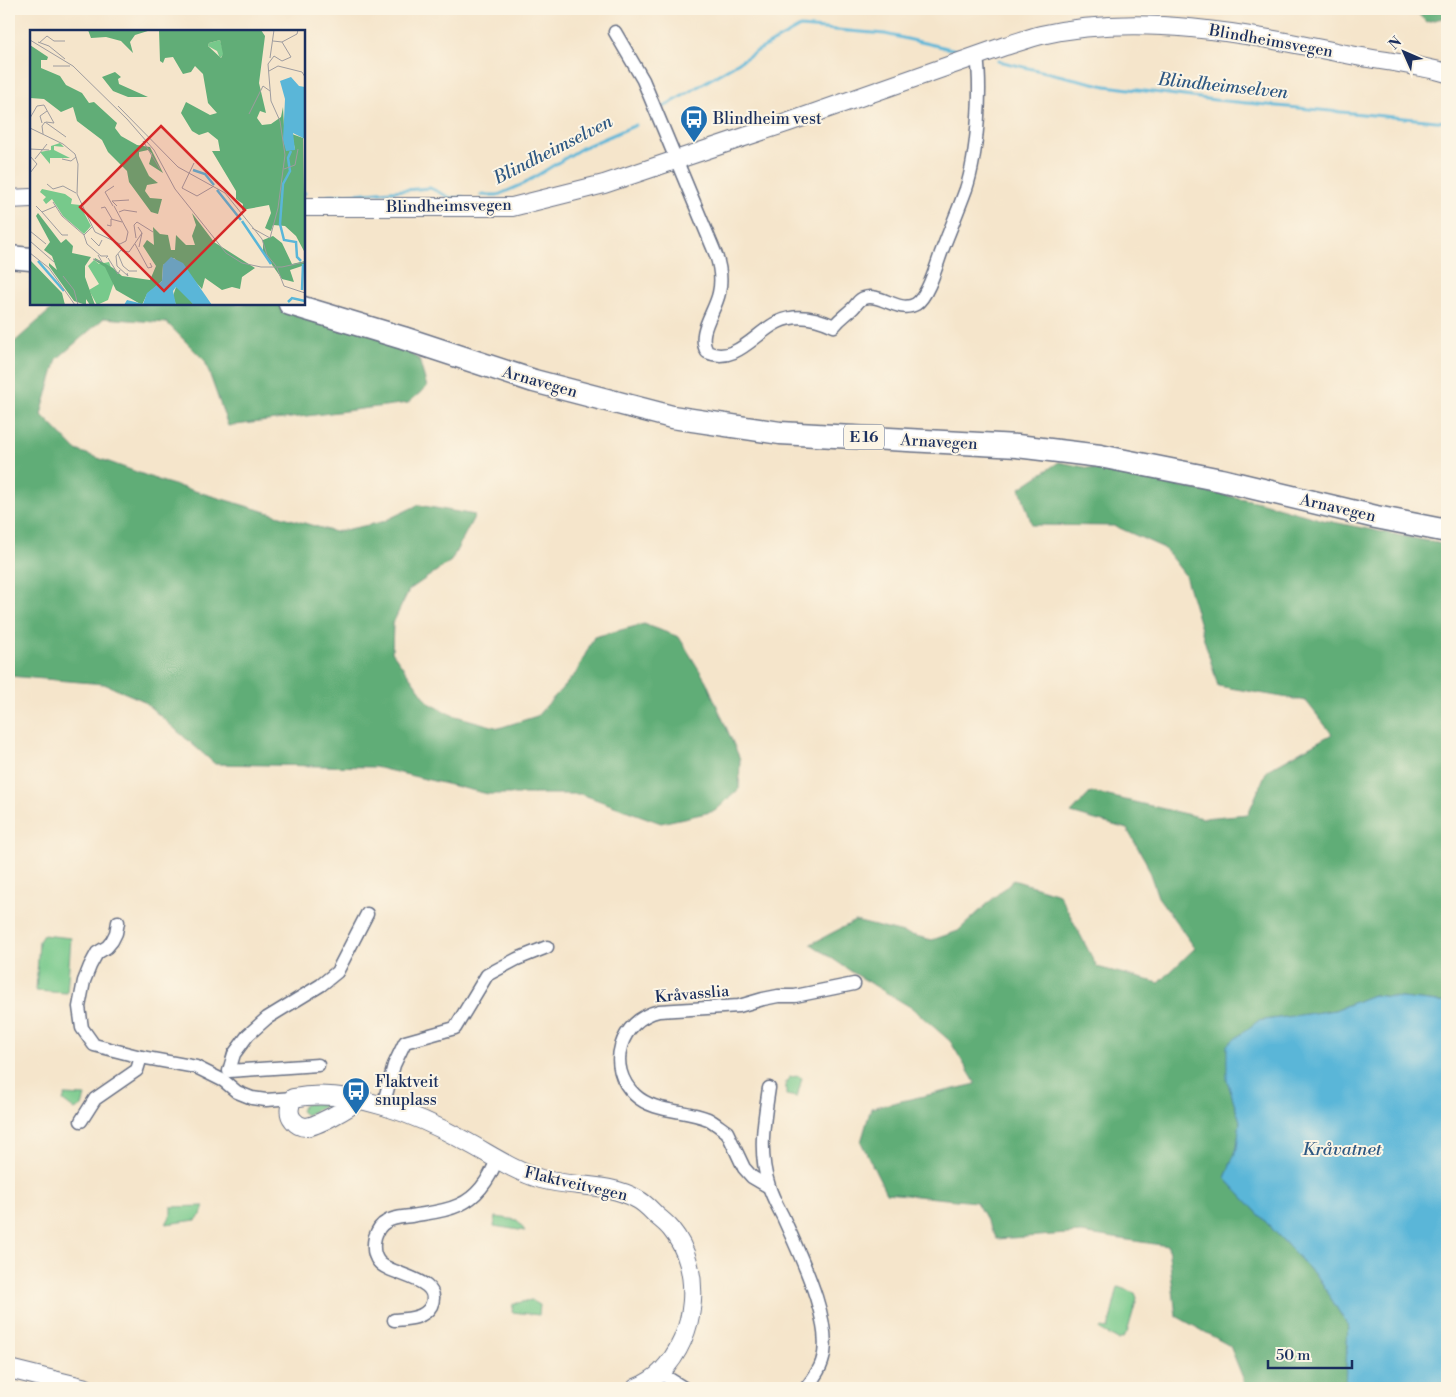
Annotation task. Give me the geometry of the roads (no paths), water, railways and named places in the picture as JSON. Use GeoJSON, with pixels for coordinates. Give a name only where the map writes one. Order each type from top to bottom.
{"type":"FeatureCollection","features":[{"type":"Feature","properties":{"kind":"highway"},"geometry":{"type":"LineString","coordinates":[[9,257],[30,259]]}},
{"type":"Feature","properties":{"kind":"highway","name":"Arnavegen"},"geometry":{"type":"LineString","coordinates":[[293,305],[403,338],[534,381],[672,417],[780,433],[1017,446],[1100,456],[1221,480],[1376,517],[1447,531]]}},
{"type":"Feature","properties":{"kind":"street","name":"Blindheimsvegen"},"geometry":{"type":"LineString","coordinates":[[305,207],[512,207],[604,184],[1040,35],[1095,28],[1145,26],[1219,30],[1292,42],[1447,73]]}},
{"type":"Feature","properties":{"kind":"street"},"geometry":{"type":"LineString","coordinates":[[615,32],[642,80],[677,160],[719,266],[720,292],[702,342],[707,352],[719,356],[739,350],[767,328],[787,319],[811,318],[834,326],[841,317],[864,298],[870,296],[899,306],[915,304],[926,291],[966,188],[974,153],[980,77],[977,57]]}},
{"type":"Feature","properties":{"kind":"street"},"geometry":{"type":"LineString","coordinates":[[9,198],[30,198]]}},
{"type":"Feature","properties":{"kind":"street"},"geometry":{"type":"LineString","coordinates":[[226,1076],[234,1054],[248,1035],[267,1018],[321,985],[337,972],[367,914]]}},
{"type":"Feature","properties":{"kind":"street","name":"Flaktveitvegen"},"geometry":{"type":"LineString","coordinates":[[118,922],[112,941],[96,953],[84,981],[79,1007],[82,1028],[94,1045],[141,1057],[196,1067],[226,1076],[318,1065]]}},
{"type":"Feature","properties":{"kind":"street"},"geometry":{"type":"LineString","coordinates":[[383,1106],[394,1065],[405,1042],[455,1028],[487,975],[518,959],[547,948]]}},
{"type":"Feature","properties":{"kind":"street","name":"Kråvasslia"},"geometry":{"type":"LineString","coordinates":[[769,1187],[752,1177],[744,1168],[727,1132],[722,1128],[708,1119],[649,1104],[628,1088],[622,1074],[619,1058],[625,1035],[640,1019],[659,1011],[739,1006],[778,996],[795,996],[854,984]]}},
{"type":"Feature","properties":{"kind":"street"},"geometry":{"type":"LineString","coordinates":[[81,1122],[95,1099],[137,1070],[141,1057]]}},
{"type":"Feature","properties":{"kind":"street","name":"Flaktveitvegen"},"geometry":{"type":"LineString","coordinates":[[226,1076],[237,1092],[252,1098],[266,1100],[306,1095],[323,1096],[358,1100],[383,1106],[440,1127],[512,1168],[540,1179],[564,1184],[617,1190],[638,1199],[671,1229],[687,1258],[693,1288],[691,1312],[686,1332],[670,1363],[650,1381],[636,1388]]}},
{"type":"Feature","properties":{"kind":"street"},"geometry":{"type":"LineString","coordinates":[[769,1088],[762,1137],[763,1160],[769,1187],[795,1244],[814,1293],[825,1332],[822,1363],[806,1388]]}},
{"type":"Feature","properties":{"kind":"street"},"geometry":{"type":"LineString","coordinates":[[293,1098],[290,1105],[291,1118],[298,1125],[304,1127],[313,1125],[358,1100]]}},
{"type":"Feature","properties":{"kind":"street"},"geometry":{"type":"LineString","coordinates":[[394,1320],[413,1318],[424,1314],[430,1306],[431,1293],[428,1286],[420,1280],[386,1269],[377,1261],[373,1245],[379,1228],[386,1221],[399,1217],[439,1212],[461,1204],[481,1189],[488,1180],[496,1159]]}},
{"type":"Feature","properties":{"kind":"street"},"geometry":{"type":"LineString","coordinates":[[9,1369],[86,1388]]}},
{"type":"Feature","properties":{"kind":"street"},"geometry":{"type":"LineString","coordinates":[[660,1373],[684,1388]]}},
{"type":"Feature","properties":{"kind":"water","name":"Kråvatnet"},"geometry":{"type":"Polygon","coordinates":[[[1373,995],[1447,1003],[1447,1388],[1345,1388],[1348,1326],[1319,1279],[1225,1178],[1237,1148],[1240,1121],[1227,1080],[1227,1045],[1258,1021],[1335,1010],[1373,995]]]}},
{"type":"Feature","properties":{"kind":"waterway","name":"Blindheimselven"},"geometry":{"type":"LineString","coordinates":[[664,107],[800,27],[885,34],[965,52]]}},
{"type":"Feature","properties":{"kind":"waterway","name":"Blindheimselven"},"geometry":{"type":"LineString","coordinates":[[998,61],[1106,86],[1215,100],[1447,122]]}},
{"type":"Feature","properties":{"kind":"waterway","name":"Blindheimselven"},"geometry":{"type":"LineString","coordinates":[[481,195],[498,195],[523,184],[582,148],[636,125]]}},
{"type":"Feature","properties":{"kind":"waterway","name":"Blindheimselven"},"geometry":{"type":"LineString","coordinates":[[328,196],[430,188],[451,198],[463,197]]}},
{"type":"Feature","properties":{"kind":"place","name":"Blindheim vest"},"geometry":{"type":"Point","coordinates":[694,143]}},
{"type":"Feature","properties":{"kind":"place","name":"Flaktveit snuplass"},"geometry":{"type":"Point","coordinates":[356,1115]}}]}
